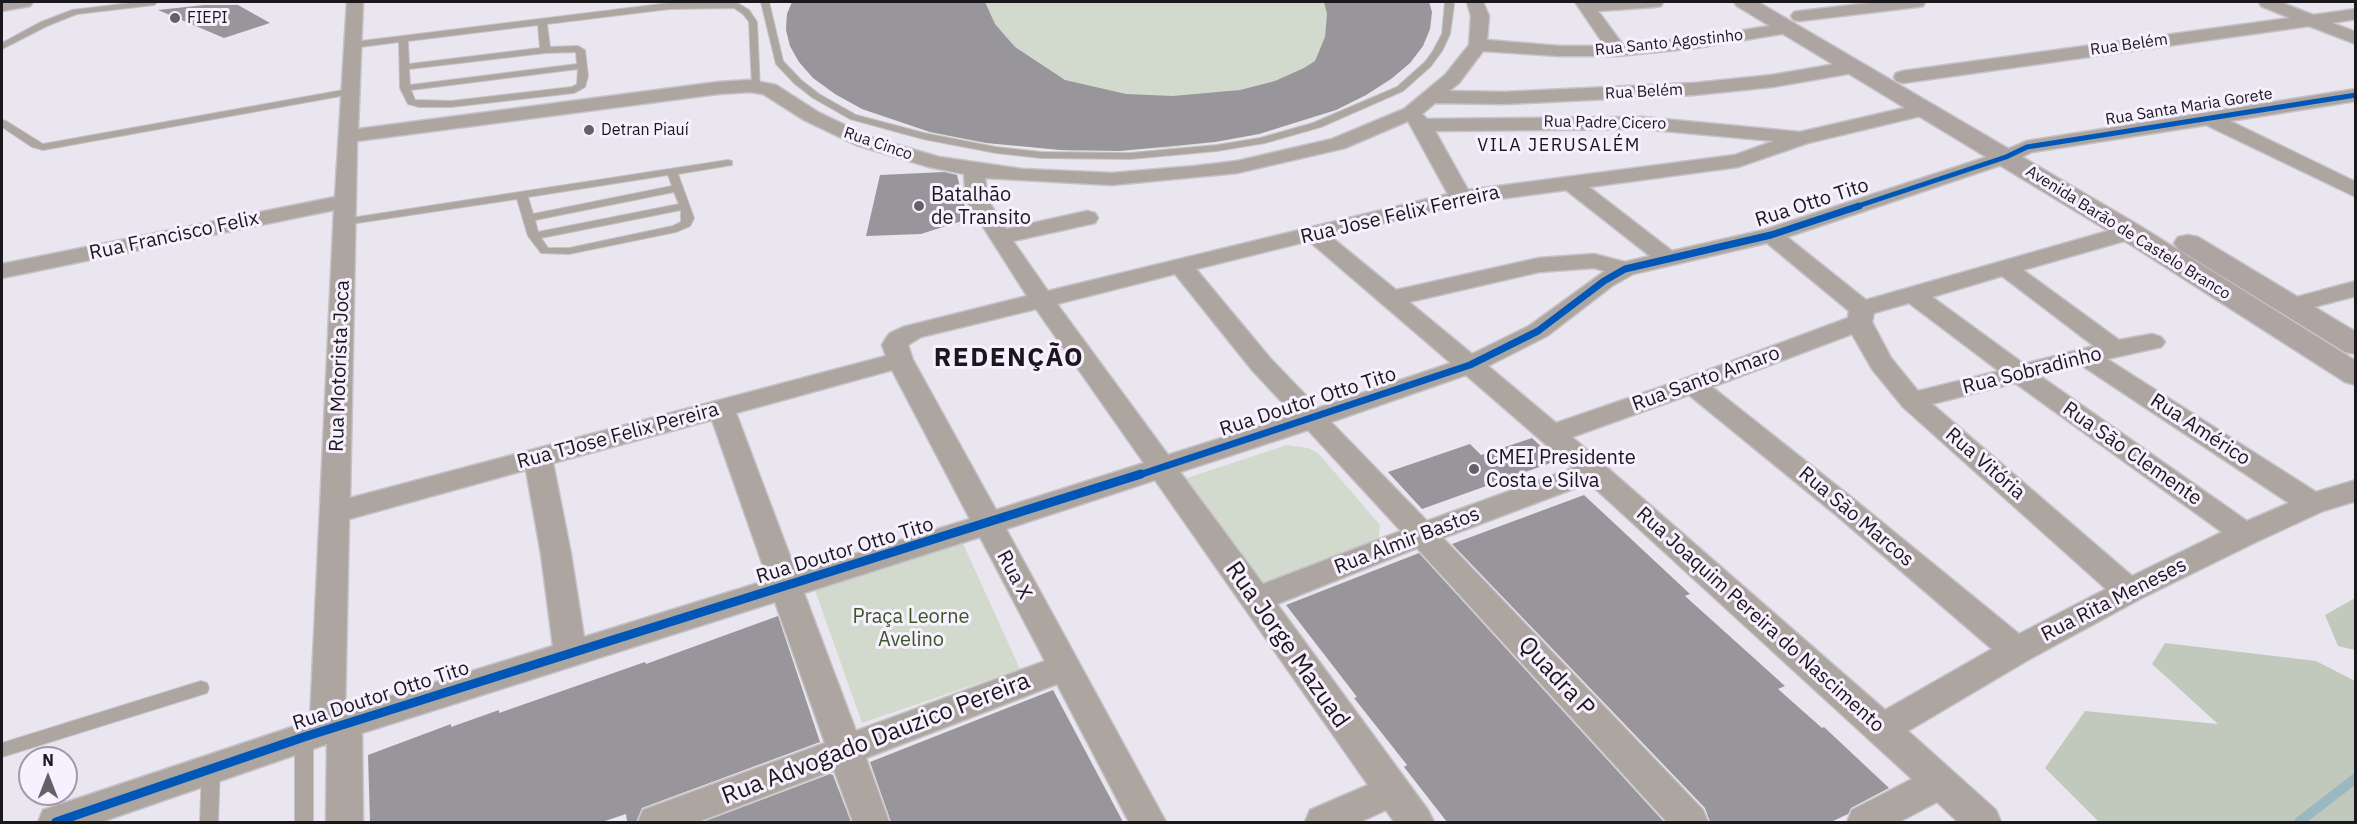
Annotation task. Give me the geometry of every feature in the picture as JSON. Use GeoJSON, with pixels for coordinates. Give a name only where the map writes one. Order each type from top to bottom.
{"type":"FeatureCollection","features":[{"type":"Feature","properties":{"kind":"main road"},"geometry":{"type":"LineString","coordinates":[[2,5],[23,2]]}},
{"type":"Feature","properties":{"kind":"main road","name":"Avenida Barão de Castelo Branco"},"geometry":{"type":"LineString","coordinates":[[1744,2],[1793,22],[1903,77],[2017,152],[2130,232],[2355,375]]}},
{"type":"Feature","properties":{"kind":"main road","name":"Avenida Barão de Castelo Branco"},"geometry":{"type":"LineString","coordinates":[[1774,2],[1793,22],[1853,67],[1926,109],[2017,152],[2291,306],[2355,345]]}},
{"type":"Feature","properties":{"kind":"street","name":"Rua Motorista Joca"},"geometry":{"type":"LineString","coordinates":[[345,822],[325,731],[336,512],[349,92],[355,2]]}},
{"type":"Feature","properties":{"kind":"street"},"geometry":{"type":"LineString","coordinates":[[1461,197],[1417,119],[1478,45],[1480,16],[1475,2]]}},
{"type":"Feature","properties":{"kind":"street"},"geometry":{"type":"LineString","coordinates":[[1586,4],[1655,2]]}},
{"type":"Feature","properties":{"kind":"street","name":"Rua Santo Agostinho"},"geometry":{"type":"LineString","coordinates":[[1478,45],[1558,51],[1618,51],[1696,43],[1793,22],[1917,2]]}},
{"type":"Feature","properties":{"kind":"street"},"geometry":{"type":"LineString","coordinates":[[2267,2],[2355,39]]}},
{"type":"Feature","properties":{"kind":"street"},"geometry":{"type":"LineString","coordinates":[[1586,4],[1618,51]]}},
{"type":"Feature","properties":{"kind":"street","name":"Rua Belém"},"geometry":{"type":"LineString","coordinates":[[1903,77],[2355,14]]}},
{"type":"Feature","properties":{"kind":"street","name":"Rua Belém"},"geometry":{"type":"LineString","coordinates":[[1433,97],[1566,96],[1694,89],[1772,81],[1853,67]]}},
{"type":"Feature","properties":{"kind":"street","name":"Rua Cinco"},"geometry":{"type":"LineString","coordinates":[[349,136],[545,102],[757,87],[769,89],[811,116],[863,141],[936,163],[974,170],[1112,178],[1216,169],[1338,144],[1417,119]]}},
{"type":"Feature","properties":{"kind":"street","name":"Rua Santa Maria Gorete"},"geometry":{"type":"LineString","coordinates":[[2017,152],[2208,118],[2350,99]]}},
{"type":"Feature","properties":{"kind":"street","name":"Rua Jose Felix Ferreira"},"geometry":{"type":"LineString","coordinates":[[900,360],[896,342],[903,335],[1041,299],[1461,197],[1737,161],[1803,138],[1926,109]]}},
{"type":"Feature","properties":{"kind":"street"},"geometry":{"type":"LineString","coordinates":[[2208,118],[2355,191]]}},
{"type":"Feature","properties":{"kind":"street","name":"Rua Padre Cicero"},"geometry":{"type":"LineString","coordinates":[[1417,119],[1642,123],[1803,138]]}},
{"type":"Feature","properties":{"kind":"street","name":"Rua Otto Tito"},"geometry":{"type":"LineString","coordinates":[[1624,269],[1771,235],[2017,152]]}},
{"type":"Feature","properties":{"kind":"street","name":"Rua Jorge Mazuad"},"geometry":{"type":"LineString","coordinates":[[974,170],[977,200],[999,237],[1415,822]]}},
{"type":"Feature","properties":{"kind":"street"},"geometry":{"type":"LineString","coordinates":[[1570,182],[1668,259]]}},
{"type":"Feature","properties":{"kind":"street","name":"Rua Francisco Felix"},"geometry":{"type":"LineString","coordinates":[[2,271],[345,212]]}},
{"type":"Feature","properties":{"kind":"street"},"geometry":{"type":"LineString","coordinates":[[999,237],[1087,218]]}},
{"type":"Feature","properties":{"kind":"street"},"geometry":{"type":"LineString","coordinates":[[1914,295],[2130,232]]}},
{"type":"Feature","properties":{"kind":"street","name":"Rua Joaquim Pereira do Nascimento"},"geometry":{"type":"LineString","coordinates":[[1314,234],[1393,298],[1552,434],[1983,822]]}},
{"type":"Feature","properties":{"kind":"street"},"geometry":{"type":"LineString","coordinates":[[1771,235],[1861,315]]}},
{"type":"Feature","properties":{"kind":"street"},"geometry":{"type":"LineString","coordinates":[[1393,298],[1539,265],[1594,261],[1624,269]]}},
{"type":"Feature","properties":{"kind":"street","name":"Quadra P"},"geometry":{"type":"LineString","coordinates":[[1180,265],[1261,364],[1420,535],[1571,692],[1690,822]]}},
{"type":"Feature","properties":{"kind":"street","name":"Rua Doutor Otto Tito"},"geometry":{"type":"LineString","coordinates":[[68,820],[325,731],[987,524],[1312,419],[1470,365],[1538,331],[1604,281],[1624,269]]}},
{"type":"Feature","properties":{"kind":"street"},"geometry":{"type":"LineString","coordinates":[[2007,269],[2115,350]]}},
{"type":"Feature","properties":{"kind":"street"},"geometry":{"type":"LineString","coordinates":[[2291,306],[2355,288]]}},
{"type":"Feature","properties":{"kind":"street","name":"Rua Santo Amaro"},"geometry":{"type":"LineString","coordinates":[[1552,434],[1693,385],[1914,295]]}},
{"type":"Feature","properties":{"kind":"street","name":"Rua São Clemente"},"geometry":{"type":"LineString","coordinates":[[1914,295],[2020,374],[2245,534]]}},
{"type":"Feature","properties":{"kind":"street","name":"Rua Vitória"},"geometry":{"type":"LineString","coordinates":[[1861,315],[1869,344],[1881,363],[1912,401],[2128,591]]}},
{"type":"Feature","properties":{"kind":"street","name":"Rua Sobradinho"},"geometry":{"type":"LineString","coordinates":[[1912,401],[2152,342]]}},
{"type":"Feature","properties":{"kind":"street","name":"Rua Américo"},"geometry":{"type":"LineString","coordinates":[[2086,357],[2313,504]]}},
{"type":"Feature","properties":{"kind":"street","name":"Rua TJose Felix Pereira"},"geometry":{"type":"LineString","coordinates":[[336,512],[900,360]]}},
{"type":"Feature","properties":{"kind":"street","name":"Rua X"},"geometry":{"type":"LineString","coordinates":[[900,360],[1063,668],[1148,822]]}},
{"type":"Feature","properties":{"kind":"street","name":"Rua São Marcos"},"geometry":{"type":"LineString","coordinates":[[1693,385],[1846,508],[2016,651]]}},
{"type":"Feature","properties":{"kind":"street"},"geometry":{"type":"LineString","coordinates":[[721,408],[871,822]]}},
{"type":"Feature","properties":{"kind":"street"},"geometry":{"type":"LineString","coordinates":[[538,458],[556,554],[570,653]]}},
{"type":"Feature","properties":{"kind":"street","name":"Rua Almir Bastos"},"geometry":{"type":"LineString","coordinates":[[1255,600],[1420,535],[1593,471]]}},
{"type":"Feature","properties":{"kind":"street","name":"Rua Rita Meneses"},"geometry":{"type":"LineString","coordinates":[[1882,729],[2016,651],[2128,591],[2245,534],[2313,504],[2355,490]]}},
{"type":"Feature","properties":{"kind":"street","name":"Rua Advogado Dauzico Pereira"},"geometry":{"type":"LineString","coordinates":[[656,822],[1063,668]]}},
{"type":"Feature","properties":{"kind":"street"},"geometry":{"type":"LineString","coordinates":[[1865,822],[1939,783]]}},
{"type":"Feature","properties":{"kind":"street"},"geometry":{"type":"LineString","coordinates":[[1323,822],[1391,791]]}},
{"type":"Feature","properties":{"kind":"lane"},"geometry":{"type":"LineString","coordinates":[[2,46],[59,17],[99,5],[154,2]]}},
{"type":"Feature","properties":{"kind":"lane"},"geometry":{"type":"LineString","coordinates":[[353,45],[669,6],[736,5],[748,2]]}},
{"type":"Feature","properties":{"kind":"lane"},"geometry":{"type":"LineString","coordinates":[[765,2],[779,62],[798,82],[816,96],[853,117],[923,136],[996,150],[1041,154],[1130,156],[1205,150],[1261,141],[1317,125],[1400,89],[1428,64],[1437,51],[1446,34],[1449,2]]}},
{"type":"Feature","properties":{"kind":"lane"},"geometry":{"type":"LineString","coordinates":[[736,5],[747,12],[753,22],[757,87]]}},
{"type":"Feature","properties":{"kind":"lane"},"geometry":{"type":"LineString","coordinates":[[542,21],[545,50]]}},
{"type":"Feature","properties":{"kind":"lane"},"geometry":{"type":"LineString","coordinates":[[403,39],[404,67],[405,88],[411,102],[419,105],[545,102],[582,85],[582,66],[578,48],[404,67]]}},
{"type":"Feature","properties":{"kind":"lane"},"geometry":{"type":"LineString","coordinates":[[405,88],[582,66]]}},
{"type":"Feature","properties":{"kind":"lane"},"geometry":{"type":"LineString","coordinates":[[2,123],[36,145],[43,147],[349,92]]}},
{"type":"Feature","properties":{"kind":"lane"},"geometry":{"type":"LineString","coordinates":[[345,212],[522,196],[728,163]]}},
{"type":"Feature","properties":{"kind":"lane"},"geometry":{"type":"LineString","coordinates":[[522,196],[534,236],[545,251],[580,249],[676,229],[686,224],[688,218],[685,206],[672,173]]}},
{"type":"Feature","properties":{"kind":"lane"},"geometry":{"type":"LineString","coordinates":[[529,219],[678,188]]}},
{"type":"Feature","properties":{"kind":"lane"},"geometry":{"type":"LineString","coordinates":[[534,236],[685,206]]}},
{"type":"Feature","properties":{"kind":"lane"},"geometry":{"type":"LineString","coordinates":[[2,750],[201,688]]}},
{"type":"Feature","properties":{"kind":"lane"},"geometry":{"type":"LineString","coordinates":[[304,822],[325,731]]}},
{"type":"Feature","properties":{"kind":"lane"},"geometry":{"type":"LineString","coordinates":[[209,822],[210,769]]}},
{"type":"Feature","properties":{"kind":"green space"},"geometry":{"type":"Polygon","coordinates":[[[792,2],[1429,2],[1432,12],[1430,29],[1423,46],[1410,63],[1366,95],[1336,110],[1259,134],[1215,142],[1167,148],[1070,151],[975,141],[933,133],[862,109],[813,78],[799,62],[790,46],[786,30],[787,14],[792,2]]]}},
{"type":"Feature","properties":{"kind":"green space"},"geometry":{"type":"Polygon","coordinates":[[[1287,445],[1308,448],[1319,454],[1380,525],[1378,542],[1260,588],[1181,480],[1287,445]]]}},
{"type":"Feature","properties":{"kind":"green space","name":"Praça Leorne Avelino"},"geometry":{"type":"Polygon","coordinates":[[[960,537],[1020,669],[862,723],[812,582],[960,537]]]}},
{"type":"Feature","properties":{"kind":"shaded area"},"geometry":{"type":"Polygon","coordinates":[[[2355,598],[2355,650],[2338,646],[2325,615],[2355,598]]]}},
{"type":"Feature","properties":{"kind":"shaded area"},"geometry":{"type":"Polygon","coordinates":[[[2165,643],[2316,661],[2355,681],[2355,822],[2099,822],[2045,768],[2085,711],[2218,724],[2152,664],[2165,643]]]}},
{"type":"Feature","properties":{"kind":"building"},"geometry":{"type":"Polygon","coordinates":[[[792,2],[985,2],[995,24],[1015,47],[1065,80],[1126,94],[1173,96],[1240,90],[1275,81],[1304,68],[1315,61],[1325,37],[1327,14],[1324,2],[1429,2],[1432,12],[1430,29],[1423,46],[1410,63],[1366,95],[1336,110],[1259,134],[1215,142],[1120,151],[1061,150],[986,143],[930,132],[862,109],[813,78],[799,62],[790,46],[786,30],[787,14],[792,2]]]}},
{"type":"Feature","properties":{"kind":"building"},"geometry":{"type":"Polygon","coordinates":[[[204,5],[238,5],[270,23],[224,38],[158,10],[204,5]]]}},
{"type":"Feature","properties":{"kind":"building","name":"Batalhão de Transito"},"geometry":{"type":"Polygon","coordinates":[[[944,172],[957,175],[968,219],[921,234],[866,236],[880,175],[944,172]]]}},
{"type":"Feature","properties":{"kind":"building"},"geometry":{"type":"Polygon","coordinates":[[[1532,438],[1556,461],[1422,509],[1388,472],[1470,444],[1481,455],[1532,438]]]}},
{"type":"Feature","properties":{"kind":"building"},"geometry":{"type":"Polygon","coordinates":[[[1584,495],[1690,594],[1685,596],[1785,686],[1778,689],[1822,728],[1824,727],[1889,788],[1851,808],[1848,814],[1831,822],[1710,822],[1705,808],[1452,544],[1584,495]]]}},
{"type":"Feature","properties":{"kind":"building"},"geometry":{"type":"Polygon","coordinates":[[[1419,553],[1664,822],[1447,822],[1404,767],[1407,765],[1354,698],[1357,697],[1286,605],[1419,553]]]}},
{"type":"Feature","properties":{"kind":"building"},"geometry":{"type":"Polygon","coordinates":[[[778,616],[820,742],[642,808],[636,822],[627,822],[626,814],[602,822],[370,822],[368,755],[451,724],[451,727],[499,710],[499,713],[645,662],[646,664],[778,616]]]}},
{"type":"Feature","properties":{"kind":"building"},"geometry":{"type":"Polygon","coordinates":[[[1053,690],[1123,822],[891,822],[870,762],[1053,690]]]}},
{"type":"Feature","properties":{"kind":"building"},"geometry":{"type":"Polygon","coordinates":[[[830,774],[833,775],[851,822],[703,822],[830,774]]]}},
{"type":"Feature","properties":{"kind":"waterway"},"geometry":{"type":"LineString","coordinates":[[2299,822],[2356,778]]}},
{"type":"Feature","properties":{"kind":"cycle path"},"geometry":{"type":"LineString","coordinates":[[56,822],[304,737],[987,524],[1312,419],[1470,365],[1538,331],[1604,281],[1625,269],[1771,235],[2006,157],[2027,147],[2356,95]]}},
{"type":"Feature","properties":{"kind":"place","name":"FIEPI"},"geometry":{"type":"Point","coordinates":[175,18]}},
{"type":"Feature","properties":{"kind":"place","name":"Detran Piauí"},"geometry":{"type":"Point","coordinates":[589,130]}},
{"type":"Feature","properties":{"kind":"place","name":"Batalhão de Transito"},"geometry":{"type":"Point","coordinates":[919,206]}},
{"type":"Feature","properties":{"kind":"place","name":"CMEI Presidente Costa e Silva"},"geometry":{"type":"Point","coordinates":[1474,469]}},
{"type":"Feature","properties":{"kind":"district","name":"VILA JERUSALÉM"},"geometry":{"type":"Point","coordinates":[1559,146]}},
{"type":"Feature","properties":{"kind":"district","name":"REDENÇÃO"},"geometry":{"type":"Point","coordinates":[1009,358]}}]}
